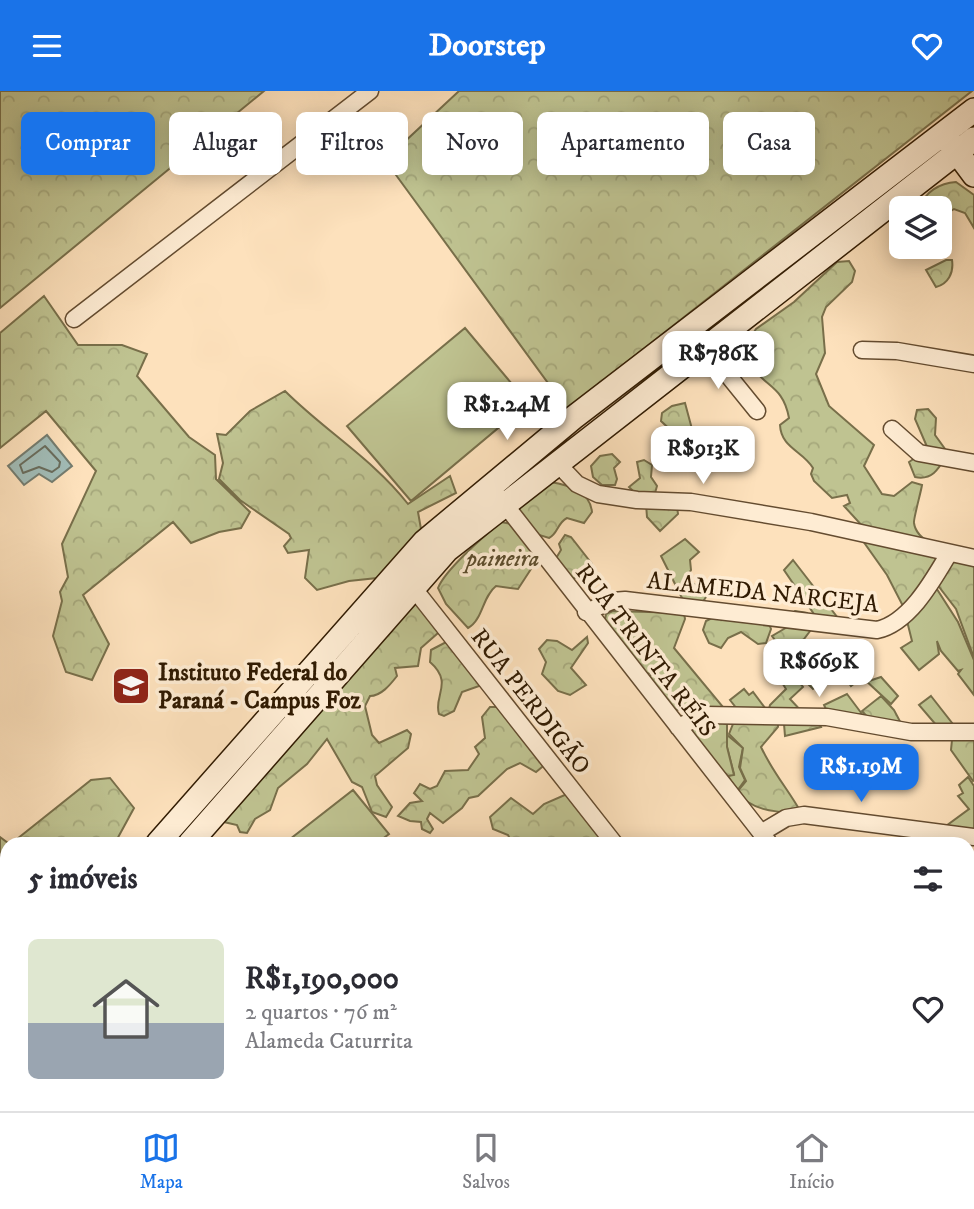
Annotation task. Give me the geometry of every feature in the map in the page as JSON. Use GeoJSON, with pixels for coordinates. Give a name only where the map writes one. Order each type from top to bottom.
{"type":"FeatureCollection","features":[{"type":"Feature","properties":{"kind":"street"},"geometry":{"type":"LineString","coordinates":[[74,319],[369,91]]}},
{"type":"Feature","properties":{"kind":"street"},"geometry":{"type":"LineString","coordinates":[[164,837],[406,578],[447,550],[706,348],[959,142],[974,110]]}},
{"type":"Feature","properties":{"kind":"street"},"geometry":{"type":"LineString","coordinates":[[959,142],[974,175]]}},
{"type":"Feature","properties":{"kind":"street"},"geometry":{"type":"LineString","coordinates":[[195,837],[406,578],[424,542],[488,485],[959,142]]}},
{"type":"Feature","properties":{"kind":"street"},"geometry":{"type":"LineString","coordinates":[[706,348],[757,411]]}},
{"type":"Feature","properties":{"kind":"street"},"geometry":{"type":"LineString","coordinates":[[862,350],[897,351],[974,364]]}},
{"type":"Feature","properties":{"kind":"street"},"geometry":{"type":"LineString","coordinates":[[892,429],[919,453],[974,463]]}},
{"type":"Feature","properties":{"kind":"street"},"geometry":{"type":"LineString","coordinates":[[558,464],[577,484],[598,494],[637,500],[691,502],[840,528],[903,541],[948,555],[974,558]]}},
{"type":"Feature","properties":{"kind":"street","name":"RUA TRINTA RÉIS"},"geometry":{"type":"LineString","coordinates":[[488,485],[763,837]]}},
{"type":"Feature","properties":{"kind":"street","name":"ALAMEDA NARCEJA"},"geometry":{"type":"LineString","coordinates":[[586,612],[612,601],[625,600],[877,630],[896,624],[932,582],[948,555]]}},
{"type":"Feature","properties":{"kind":"street","name":"RUA PERDIGÃO"},"geometry":{"type":"LineString","coordinates":[[406,578],[609,837]]}},
{"type":"Feature","properties":{"kind":"street"},"geometry":{"type":"LineString","coordinates":[[678,727],[704,715],[827,716],[911,732],[974,732]]}},
{"type":"Feature","properties":{"kind":"street"},"geometry":{"type":"LineString","coordinates":[[767,837],[786,818],[804,815],[974,837]]}},
{"type":"Feature","properties":{"kind":"green space"},"geometry":{"type":"Polygon","coordinates":[[[0,91],[264,91],[238,112],[169,112],[169,169],[0,308],[0,91]]]}},
{"type":"Feature","properties":{"kind":"green space"},"geometry":{"type":"Polygon","coordinates":[[[459,91],[972,91],[567,409],[396,175],[408,175],[408,139],[422,126],[422,175],[523,175],[523,112],[436,112],[459,91]]]}},
{"type":"Feature","properties":{"kind":"green space"},"geometry":{"type":"Polygon","coordinates":[[[956,182],[974,195],[974,228],[965,213],[952,210],[952,196],[926,196],[944,184],[956,182]]]}},
{"type":"Feature","properties":{"kind":"green space"},"geometry":{"type":"Polygon","coordinates":[[[946,260],[952,260],[951,273],[947,281],[936,287],[926,270],[946,260]]]}},
{"type":"Feature","properties":{"kind":"green space"},"geometry":{"type":"Polygon","coordinates":[[[849,261],[855,271],[852,282],[826,307],[822,317],[825,353],[816,374],[829,406],[874,445],[864,466],[882,494],[894,496],[912,482],[922,485],[914,521],[917,531],[938,547],[974,558],[974,658],[956,609],[936,583],[905,610],[887,575],[863,541],[866,530],[844,506],[850,503],[847,495],[832,498],[814,481],[811,474],[813,468],[809,462],[788,444],[781,433],[780,425],[789,418],[782,399],[749,363],[749,340],[756,329],[794,302],[837,262],[849,261]]]}},
{"type":"Feature","properties":{"kind":"green space"},"geometry":{"type":"Polygon","coordinates":[[[44,296],[78,345],[122,345],[147,354],[137,376],[189,437],[215,455],[216,479],[250,512],[241,528],[219,532],[191,543],[173,522],[83,595],[109,644],[92,680],[66,672],[53,636],[62,601],[60,592],[68,577],[62,544],[96,471],[46,411],[0,448],[0,333],[44,296]]]}},
{"type":"Feature","properties":{"kind":"green space"},"geometry":{"type":"Polygon","coordinates":[[[465,328],[528,403],[411,501],[347,426],[465,328]]]}},
{"type":"Feature","properties":{"kind":"green space"},"geometry":{"type":"Polygon","coordinates":[[[285,391],[380,473],[408,504],[450,476],[456,493],[418,512],[421,529],[377,578],[349,581],[317,590],[305,578],[309,550],[288,553],[284,546],[291,538],[289,534],[240,500],[219,479],[223,463],[217,434],[226,435],[250,411],[285,391]]]}},
{"type":"Feature","properties":{"kind":"green space"},"geometry":{"type":"Polygon","coordinates":[[[685,403],[692,429],[678,437],[661,421],[662,413],[672,406],[685,403]]]}},
{"type":"Feature","properties":{"kind":"green space"},"geometry":{"type":"Polygon","coordinates":[[[928,409],[936,418],[935,435],[948,453],[932,475],[922,478],[915,477],[909,462],[928,449],[915,419],[917,410],[928,409]]]}},
{"type":"Feature","properties":{"kind":"green space"},"geometry":{"type":"Polygon","coordinates":[[[612,454],[620,462],[614,468],[617,479],[615,485],[602,485],[593,477],[591,466],[600,456],[612,454]]]}},
{"type":"Feature","properties":{"kind":"green space"},"geometry":{"type":"Polygon","coordinates":[[[644,460],[652,465],[651,477],[657,486],[655,493],[677,507],[678,514],[660,531],[647,517],[646,504],[629,487],[640,478],[637,462],[644,460]]]}},
{"type":"Feature","properties":{"kind":"green space"},"geometry":{"type":"Polygon","coordinates":[[[550,482],[571,487],[583,494],[592,512],[584,523],[567,518],[549,538],[536,534],[516,508],[550,482]]]}},
{"type":"Feature","properties":{"kind":"green space","name":"paineira"},"geometry":{"type":"Polygon","coordinates":[[[501,522],[512,524],[534,553],[533,566],[518,589],[496,586],[488,596],[477,620],[468,628],[446,604],[438,588],[475,544],[501,522]]]}},
{"type":"Feature","properties":{"kind":"green space"},"geometry":{"type":"Polygon","coordinates":[[[565,535],[571,537],[594,569],[580,578],[568,578],[555,560],[561,550],[559,544],[565,535]]]}},
{"type":"Feature","properties":{"kind":"green space"},"geometry":{"type":"Polygon","coordinates":[[[685,539],[699,552],[690,560],[691,570],[686,578],[708,594],[702,603],[684,602],[661,556],[685,539]]]}},
{"type":"Feature","properties":{"kind":"green space"},"geometry":{"type":"Polygon","coordinates":[[[793,560],[841,622],[816,617],[784,570],[793,560]]]}},
{"type":"Feature","properties":{"kind":"green space"},"geometry":{"type":"Polygon","coordinates":[[[933,583],[958,622],[974,660],[974,695],[958,674],[961,670],[958,671],[941,651],[937,641],[939,654],[919,670],[901,648],[912,641],[906,617],[933,583]]]}},
{"type":"Feature","properties":{"kind":"green space"},"geometry":{"type":"Polygon","coordinates":[[[415,602],[438,620],[438,633],[421,648],[418,666],[395,668],[397,676],[382,692],[370,696],[365,706],[372,735],[379,743],[407,730],[411,734],[408,748],[375,776],[377,785],[392,807],[386,817],[372,812],[362,787],[352,782],[327,739],[307,764],[278,788],[270,810],[255,819],[247,833],[240,832],[237,825],[224,822],[219,814],[321,705],[338,697],[347,671],[415,602]]]}},
{"type":"Feature","properties":{"kind":"green space"},"geometry":{"type":"Polygon","coordinates":[[[613,611],[684,613],[685,619],[674,648],[728,713],[667,709],[643,679],[657,672],[639,675],[604,626],[606,614],[613,611]]]}},
{"type":"Feature","properties":{"kind":"green space"},"geometry":{"type":"Polygon","coordinates":[[[795,611],[807,613],[813,627],[804,639],[783,651],[772,636],[789,626],[789,618],[795,611]]]}},
{"type":"Feature","properties":{"kind":"green space"},"geometry":{"type":"Polygon","coordinates":[[[718,615],[769,624],[771,629],[766,643],[758,644],[741,632],[728,638],[721,648],[709,643],[703,630],[706,621],[718,615]]]}},
{"type":"Feature","properties":{"kind":"green space"},"geometry":{"type":"Polygon","coordinates":[[[587,637],[588,643],[571,668],[586,685],[570,695],[558,691],[542,674],[546,662],[539,649],[547,640],[557,641],[572,650],[587,637]]]}},
{"type":"Feature","properties":{"kind":"green space"},"geometry":{"type":"Polygon","coordinates":[[[450,640],[479,673],[479,686],[462,692],[454,711],[444,716],[439,714],[438,707],[441,676],[430,662],[431,650],[450,640]]]}},
{"type":"Feature","properties":{"kind":"green space"},"geometry":{"type":"Polygon","coordinates":[[[844,643],[866,643],[869,650],[855,661],[869,681],[881,677],[898,696],[891,704],[863,678],[841,651],[831,656],[829,650],[844,643]]]}},
{"type":"Feature","properties":{"kind":"green space"},"geometry":{"type":"Polygon","coordinates":[[[841,652],[861,678],[851,686],[838,668],[828,671],[830,675],[813,689],[805,681],[824,669],[817,666],[841,652]]]}},
{"type":"Feature","properties":{"kind":"green space"},"geometry":{"type":"Polygon","coordinates":[[[788,668],[803,687],[790,699],[803,713],[813,712],[821,727],[785,736],[784,724],[769,709],[786,689],[778,676],[788,668]]]}},
{"type":"Feature","properties":{"kind":"green space"},"geometry":{"type":"Polygon","coordinates":[[[744,689],[749,695],[753,692],[768,712],[741,714],[730,700],[744,689]]]}},
{"type":"Feature","properties":{"kind":"green space"},"geometry":{"type":"Polygon","coordinates":[[[847,694],[862,714],[829,716],[824,705],[847,694]]]}},
{"type":"Feature","properties":{"kind":"green space"},"geometry":{"type":"Polygon","coordinates":[[[881,696],[894,710],[904,729],[871,721],[862,711],[881,696]]]}},
{"type":"Feature","properties":{"kind":"green space"},"geometry":{"type":"Polygon","coordinates":[[[931,696],[956,728],[937,726],[919,705],[931,696]]]}},
{"type":"Feature","properties":{"kind":"green space"},"geometry":{"type":"Polygon","coordinates":[[[490,707],[499,707],[516,721],[518,734],[547,763],[536,772],[520,763],[507,769],[478,796],[469,798],[462,808],[443,823],[430,813],[427,819],[433,829],[430,833],[422,829],[421,822],[398,816],[410,803],[422,801],[414,793],[420,784],[430,789],[437,786],[445,771],[468,770],[479,754],[475,747],[485,738],[482,717],[490,707]]]}},
{"type":"Feature","properties":{"kind":"green space"},"geometry":{"type":"Polygon","coordinates":[[[705,719],[727,724],[727,747],[734,775],[728,776],[698,756],[684,725],[705,719]]]}},
{"type":"Feature","properties":{"kind":"green space"},"geometry":{"type":"Polygon","coordinates":[[[742,720],[778,723],[778,727],[761,747],[802,814],[758,807],[743,799],[737,792],[746,781],[740,768],[743,748],[729,734],[733,724],[742,720]]]}},
{"type":"Feature","properties":{"kind":"green space"},"geometry":{"type":"Polygon","coordinates":[[[727,735],[743,748],[739,767],[745,780],[737,791],[728,776],[734,774],[727,747],[727,735]]]}},
{"type":"Feature","properties":{"kind":"green space"},"geometry":{"type":"Polygon","coordinates":[[[974,737],[973,781],[951,750],[952,740],[974,737]]]}},
{"type":"Feature","properties":{"kind":"green space"},"geometry":{"type":"Polygon","coordinates":[[[968,777],[974,786],[974,831],[946,826],[969,809],[958,796],[963,793],[959,785],[968,777]]]}},
{"type":"Feature","properties":{"kind":"green space"},"geometry":{"type":"Polygon","coordinates":[[[110,778],[134,808],[118,837],[20,837],[91,780],[110,778]]]}},
{"type":"Feature","properties":{"kind":"green space"},"geometry":{"type":"Polygon","coordinates":[[[353,790],[389,834],[385,837],[293,837],[353,790]]]}},
{"type":"Feature","properties":{"kind":"green space"},"geometry":{"type":"Polygon","coordinates":[[[567,794],[606,837],[509,837],[493,829],[490,817],[511,798],[533,814],[544,804],[567,794]]]}},
{"type":"Feature","properties":{"kind":"water"},"geometry":{"type":"Polygon","coordinates":[[[47,435],[72,466],[52,482],[39,474],[24,485],[8,466],[47,435]]]}},
{"type":"Feature","properties":{"kind":"place","name":"Instituto Federal do Paraná - Campus Foz"},"geometry":{"type":"Point","coordinates":[131,686]}}]}
